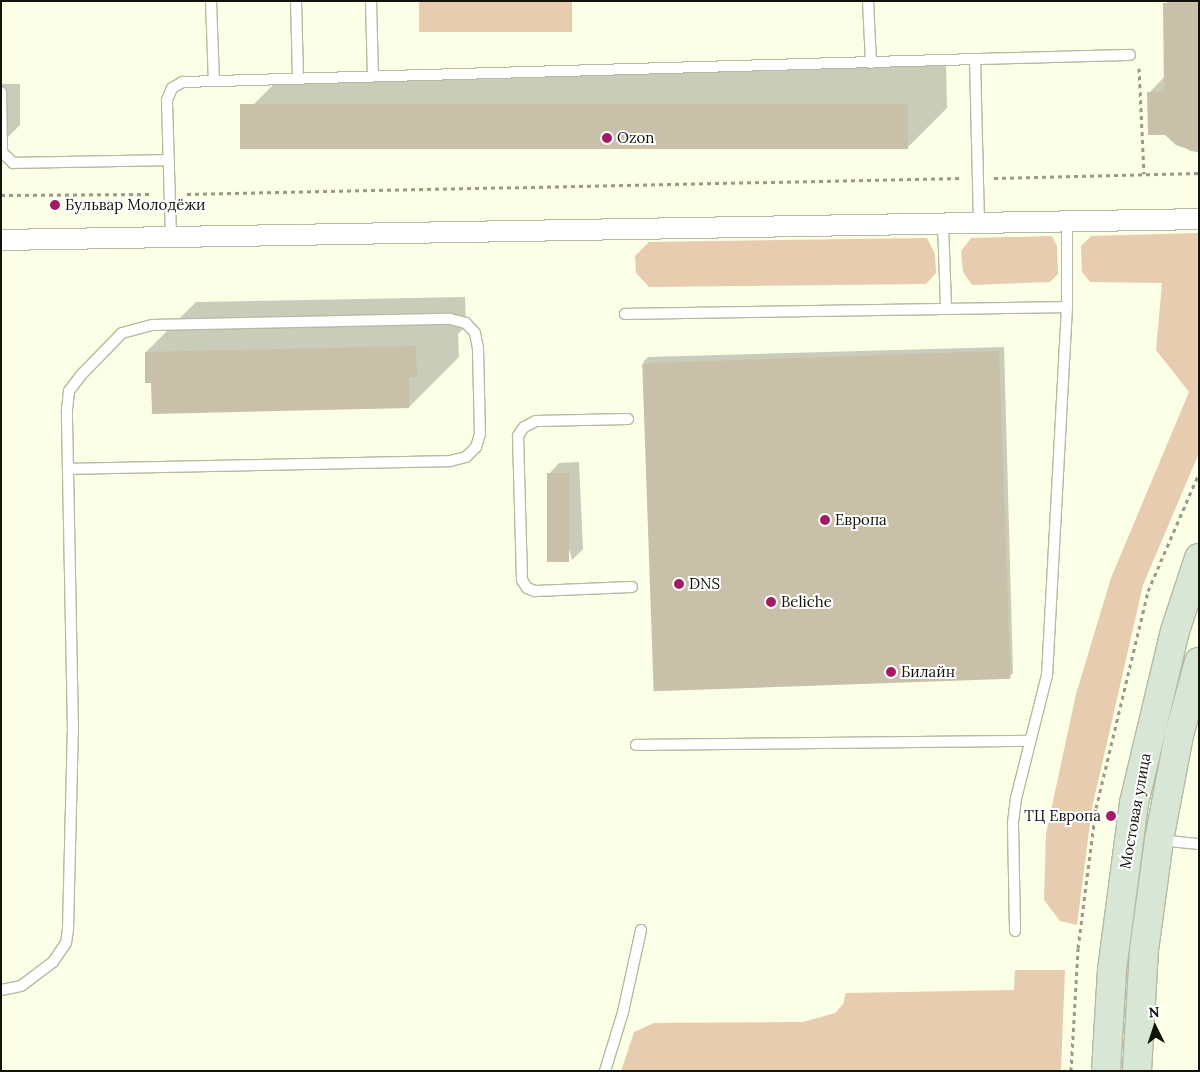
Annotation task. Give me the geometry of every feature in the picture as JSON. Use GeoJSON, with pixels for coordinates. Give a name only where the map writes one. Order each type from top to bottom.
{"type":"FeatureCollection","features":[{"type":"Feature","properties":{"kind":"main road","name":"Мостовая улица"},"geometry":{"type":"LineString","coordinates":[[1106,1071],[1112,970],[1134,803],[1174,631],[1199,558]]}},
{"type":"Feature","properties":{"kind":"main road","name":"Мостовая улица"},"geometry":{"type":"LineString","coordinates":[[1137,1071],[1144,950],[1159,840],[1179,735],[1199,662]]}},
{"type":"Feature","properties":{"kind":"street"},"geometry":{"type":"LineString","coordinates":[[1,240],[943,224],[1066,220],[1199,220]]}},
{"type":"Feature","properties":{"kind":"lane"},"geometry":{"type":"LineString","coordinates":[[211,1],[214,81]]}},
{"type":"Feature","properties":{"kind":"lane"},"geometry":{"type":"LineString","coordinates":[[296,1],[298,78]]}},
{"type":"Feature","properties":{"kind":"lane"},"geometry":{"type":"LineString","coordinates":[[371,1],[373,76]]}},
{"type":"Feature","properties":{"kind":"lane"},"geometry":{"type":"LineString","coordinates":[[868,1],[871,63]]}},
{"type":"Feature","properties":{"kind":"lane"},"geometry":{"type":"LineString","coordinates":[[171,237],[168,100],[172,88],[183,82],[1130,55]]}},
{"type":"Feature","properties":{"kind":"lane"},"geometry":{"type":"LineString","coordinates":[[976,60],[979,222]]}},
{"type":"Feature","properties":{"kind":"lane"},"geometry":{"type":"LineString","coordinates":[[1,92],[2,152],[13,163],[169,160]]}},
{"type":"Feature","properties":{"kind":"lane"},"geometry":{"type":"LineString","coordinates":[[1015,930],[1012,824],[1046,674],[1067,307],[1066,220]]}},
{"type":"Feature","properties":{"kind":"lane"},"geometry":{"type":"LineString","coordinates":[[943,224],[946,307]]}},
{"type":"Feature","properties":{"kind":"lane"},"geometry":{"type":"LineString","coordinates":[[625,314],[946,307],[1067,307]]}},
{"type":"Feature","properties":{"kind":"lane"},"geometry":{"type":"LineString","coordinates":[[1,990],[20,986],[53,962],[66,943],[68,930],[74,731],[68,469],[69,391],[112,341],[134,328],[450,319],[466,323],[475,333],[478,349],[480,434],[476,447],[466,457],[450,461],[68,469]]}},
{"type":"Feature","properties":{"kind":"lane"},"geometry":{"type":"LineString","coordinates":[[628,419],[536,421],[524,427],[518,436],[522,580],[526,588],[535,591],[632,587]]}},
{"type":"Feature","properties":{"kind":"lane"},"geometry":{"type":"LineString","coordinates":[[636,745],[1030,741]]}},
{"type":"Feature","properties":{"kind":"lane"},"geometry":{"type":"LineString","coordinates":[[1159,840],[1199,844]]}},
{"type":"Feature","properties":{"kind":"lane"},"geometry":{"type":"LineString","coordinates":[[605,1071],[623,1012],[641,930]]}},
{"type":"Feature","properties":{"kind":"path"},"geometry":{"type":"LineString","coordinates":[[1130,55],[1141,70],[1144,174]]}},
{"type":"Feature","properties":{"kind":"path"},"geometry":{"type":"LineString","coordinates":[[1,195],[170,194],[1199,173]]}},
{"type":"Feature","properties":{"kind":"shaded area"},"geometry":{"type":"Polygon","coordinates":[[[419,1],[572,1],[572,32],[419,32],[419,1]]]}},
{"type":"Feature","properties":{"kind":"shaded area"},"geometry":{"type":"Polygon","coordinates":[[[1199,233],[1199,453],[1143,585],[1092,808],[1077,925],[1060,921],[1044,900],[1046,834],[1076,694],[1111,578],[1189,392],[1156,350],[1162,283],[1090,282],[1082,272],[1081,246],[1091,236],[1199,233]]]}},
{"type":"Feature","properties":{"kind":"shaded area"},"geometry":{"type":"Polygon","coordinates":[[[1052,236],[1057,246],[1058,274],[1050,282],[972,285],[963,272],[961,251],[971,238],[1052,236]]]}},
{"type":"Feature","properties":{"kind":"shaded area"},"geometry":{"type":"Polygon","coordinates":[[[927,238],[935,254],[936,273],[926,284],[649,287],[636,273],[635,256],[649,242],[927,238]]]}},
{"type":"Feature","properties":{"kind":"shaded area"},"geometry":{"type":"Polygon","coordinates":[[[1015,970],[1065,970],[1061,1071],[621,1071],[634,1032],[654,1023],[803,1022],[835,1013],[843,1004],[846,993],[1014,990],[1015,970]]]}},
{"type":"Feature","properties":{"kind":"building"},"geometry":{"type":"Polygon","coordinates":[[[1163,3],[1199,3],[1199,153],[1176,145],[1165,135],[1148,135],[1147,92],[1164,92],[1163,3]]]}},
{"type":"Feature","properties":{"kind":"building"},"geometry":{"type":"Polygon","coordinates":[[[240,104],[908,104],[908,149],[240,149],[240,104]]]}},
{"type":"Feature","properties":{"kind":"building"},"geometry":{"type":"Polygon","coordinates":[[[416,346],[417,377],[409,377],[409,408],[152,414],[151,383],[145,383],[145,352],[416,346]]]}},
{"type":"Feature","properties":{"kind":"building","name":"Европа"},"geometry":{"type":"Polygon","coordinates":[[[999,351],[1010,679],[654,691],[642,363],[999,351]]]}},
{"type":"Feature","properties":{"kind":"building"},"geometry":{"type":"Polygon","coordinates":[[[547,473],[569,473],[569,562],[547,562],[547,473]]]}},
{"type":"Feature","properties":{"kind":"place","name":"Ozon"},"geometry":{"type":"Point","coordinates":[607,138]}},
{"type":"Feature","properties":{"kind":"place","name":"Бульвар Молодёжи"},"geometry":{"type":"Point","coordinates":[55,205]}},
{"type":"Feature","properties":{"kind":"place","name":"Европа"},"geometry":{"type":"Point","coordinates":[825,520]}},
{"type":"Feature","properties":{"kind":"place","name":"DNS"},"geometry":{"type":"Point","coordinates":[679,584]}},
{"type":"Feature","properties":{"kind":"place","name":"Beliche"},"geometry":{"type":"Point","coordinates":[771,602]}},
{"type":"Feature","properties":{"kind":"place","name":"Билайн"},"geometry":{"type":"Point","coordinates":[891,672]}},
{"type":"Feature","properties":{"kind":"place","name":"ТЦ Европа"},"geometry":{"type":"Point","coordinates":[1111,816]}}]}
